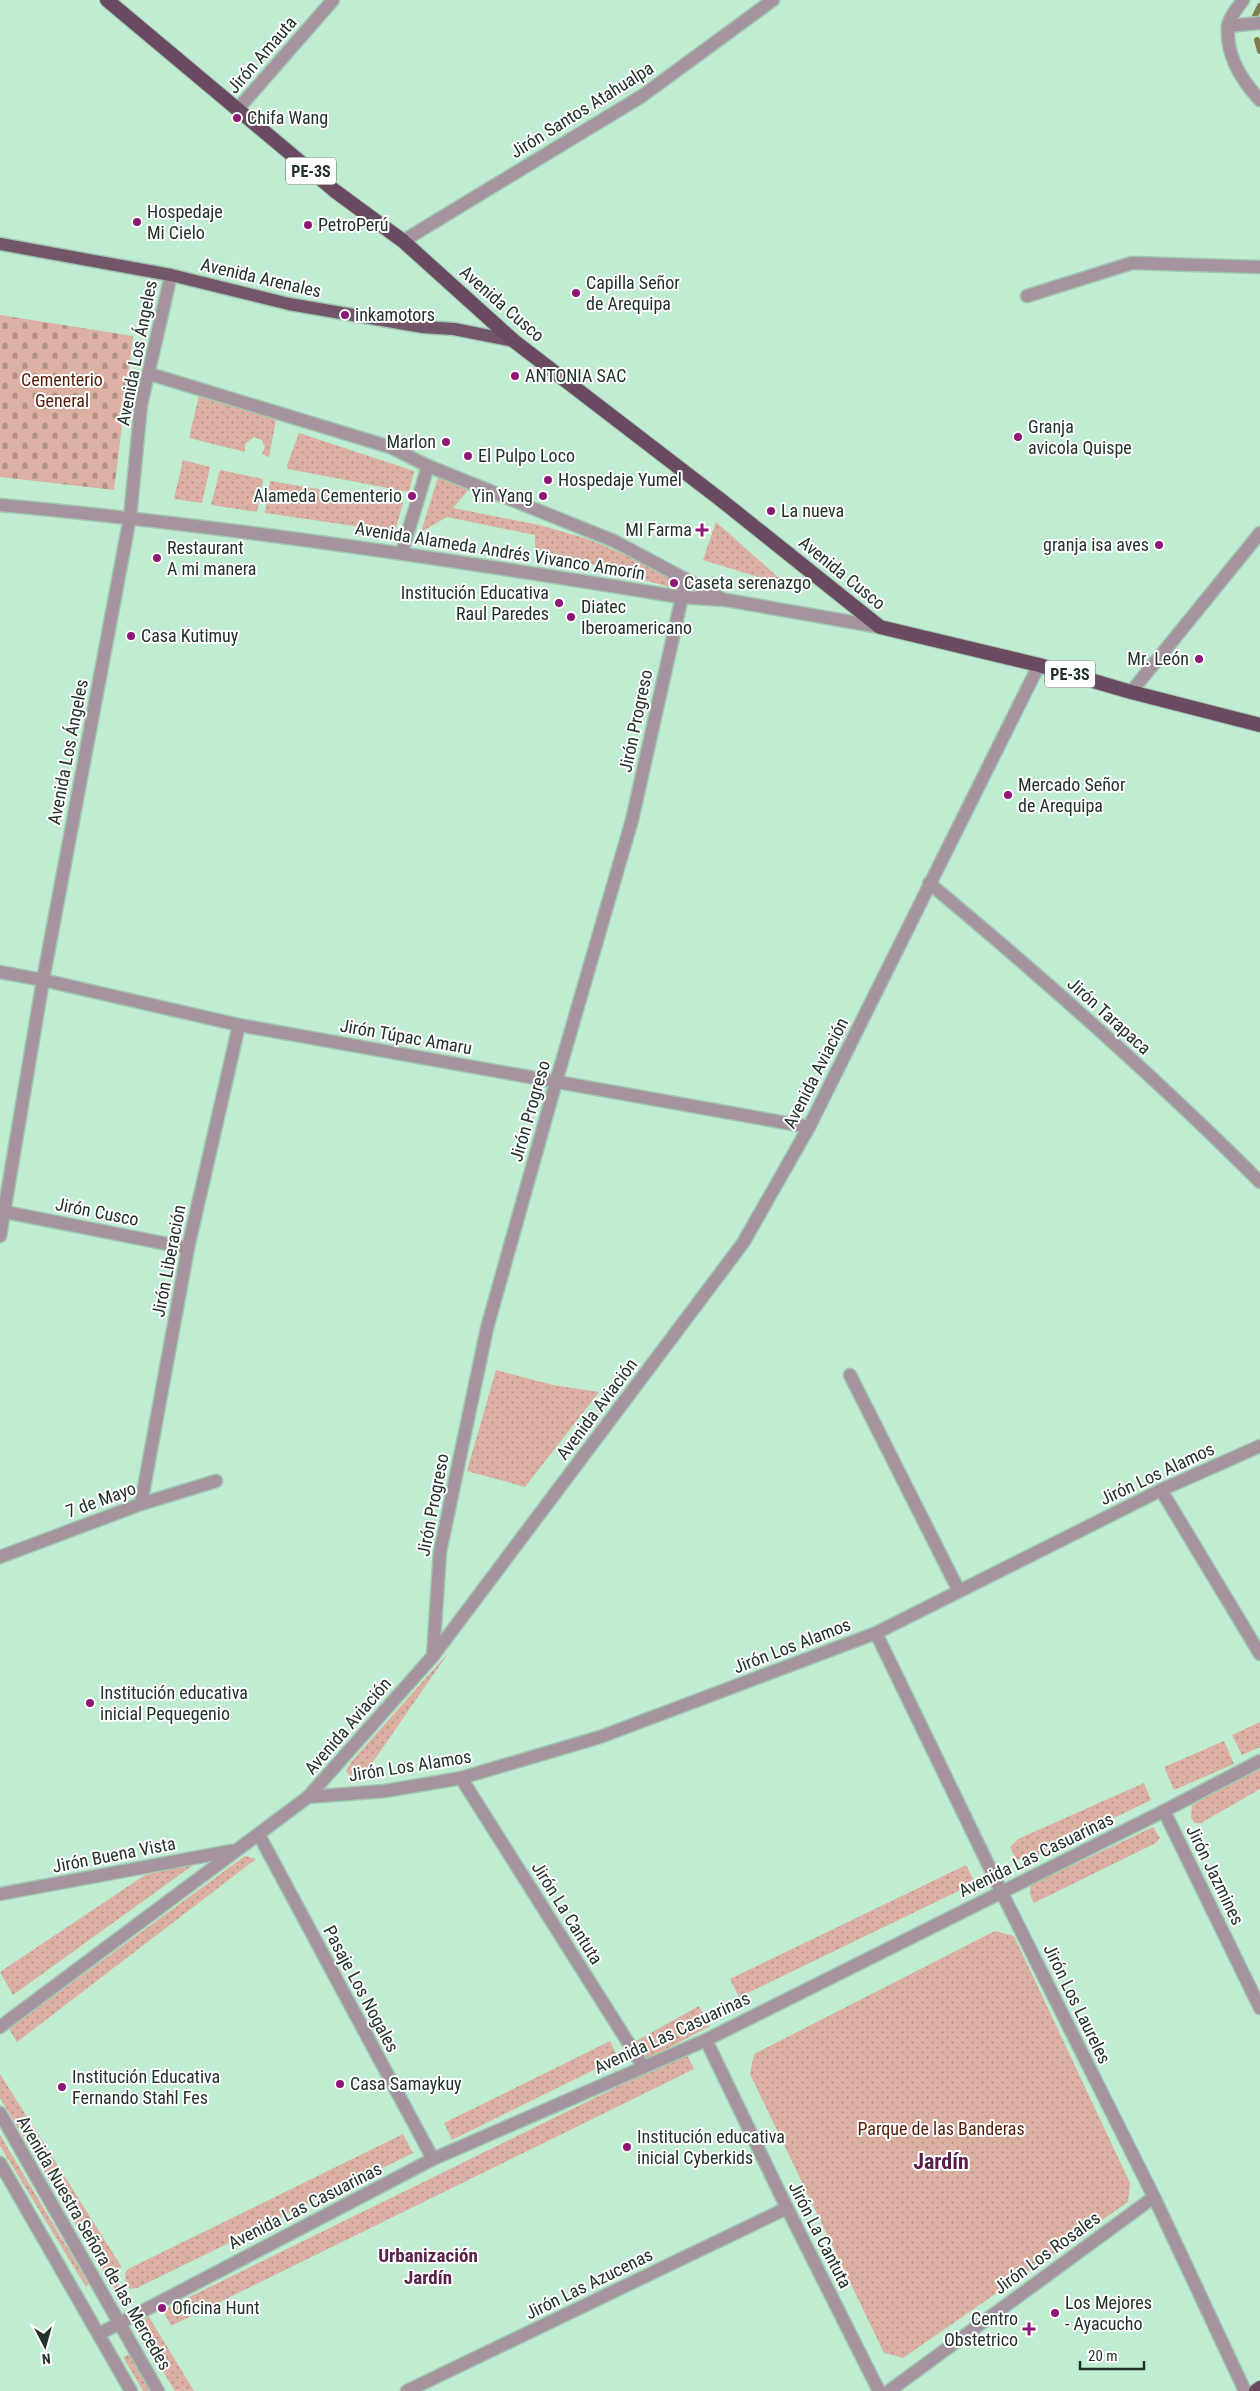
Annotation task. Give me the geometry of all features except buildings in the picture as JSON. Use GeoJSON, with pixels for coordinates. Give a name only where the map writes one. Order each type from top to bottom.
{"type":"FeatureCollection","features":[{"type":"Feature","properties":{"kind":"highway","name":"Avenida Cusco"},"geometry":{"type":"LineString","coordinates":[[107,0],[335,190],[403,241],[514,341],[721,500],[880,627]]}},
{"type":"Feature","properties":{"kind":"highway","name":"PE-3S"},"geometry":{"type":"LineString","coordinates":[[880,627],[1039,665],[1131,692],[1260,725]]}},
{"type":"Feature","properties":{"kind":"highway"},"geometry":{"type":"LineString","coordinates":[[1256,2391],[1260,2388]]}},
{"type":"Feature","properties":{"kind":"main road","name":"Avenida Arenales"},"geometry":{"type":"LineString","coordinates":[[0,244],[171,275],[289,304],[423,327],[454,329],[514,341]]}},
{"type":"Feature","properties":{"kind":"street","name":"Jirón Amauta"},"geometry":{"type":"LineString","coordinates":[[237,110],[334,0]]}},
{"type":"Feature","properties":{"kind":"street"},"geometry":{"type":"LineString","coordinates":[[1243,0],[1228,26],[1233,61],[1248,88],[1260,100]]}},
{"type":"Feature","properties":{"kind":"street","name":"Jirón Santos Atahualpa"},"geometry":{"type":"LineString","coordinates":[[403,241],[642,96],[764,2]]}},
{"type":"Feature","properties":{"kind":"street"},"geometry":{"type":"LineString","coordinates":[[1228,26],[1260,23]]}},
{"type":"Feature","properties":{"kind":"street"},"geometry":{"type":"LineString","coordinates":[[1026,296],[1132,263],[1260,267]]}},
{"type":"Feature","properties":{"kind":"street","name":"Avenida Los Ángeles"},"geometry":{"type":"LineString","coordinates":[[0,1236],[43,980],[130,517],[141,405],[150,374],[150,358],[171,275]]}},
{"type":"Feature","properties":{"kind":"street","name":"Avenida Alameda Andrés Vivanco Amorín"},"geometry":{"type":"LineString","coordinates":[[150,374],[390,447],[428,466],[614,541],[726,600]]}},
{"type":"Feature","properties":{"kind":"street"},"geometry":{"type":"LineString","coordinates":[[402,552],[428,466]]}},
{"type":"Feature","properties":{"kind":"street","name":"Avenida Alameda Andrés Vivanco Amorín"},"geometry":{"type":"LineString","coordinates":[[0,505],[130,517],[402,552],[680,597],[726,600]]}},
{"type":"Feature","properties":{"kind":"street"},"geometry":{"type":"LineString","coordinates":[[1131,692],[1260,533]]}},
{"type":"Feature","properties":{"kind":"street","name":"Jirón Progreso"},"geometry":{"type":"LineString","coordinates":[[433,1656],[440,1552],[487,1328],[632,820],[680,597],[686,579]]}},
{"type":"Feature","properties":{"kind":"street"},"geometry":{"type":"LineString","coordinates":[[726,600],[880,627]]}},
{"type":"Feature","properties":{"kind":"street","name":"Avenida Aviación"},"geometry":{"type":"LineString","coordinates":[[0,2026],[234,1851],[259,1836],[308,1797],[433,1656],[743,1243],[809,1127],[1039,665]]}},
{"type":"Feature","properties":{"kind":"street","name":"Jirón Tarapaca"},"geometry":{"type":"LineString","coordinates":[[929,883],[1026,964],[1200,1122],[1260,1182]]}},
{"type":"Feature","properties":{"kind":"street","name":"Jirón Túpac Amaru"},"geometry":{"type":"LineString","coordinates":[[0,972],[239,1025],[809,1127]]}},
{"type":"Feature","properties":{"kind":"street","name":"Jirón Liberación"},"geometry":{"type":"LineString","coordinates":[[141,1504],[188,1248],[239,1025]]}},
{"type":"Feature","properties":{"kind":"street","name":"Jirón Cusco"},"geometry":{"type":"LineString","coordinates":[[3,1211],[188,1248]]}},
{"type":"Feature","properties":{"kind":"street"},"geometry":{"type":"LineString","coordinates":[[850,1375],[959,1591]]}},
{"type":"Feature","properties":{"kind":"street","name":"Jirón Los Alamos"},"geometry":{"type":"LineString","coordinates":[[308,1797],[385,1791],[461,1778],[600,1737],[876,1633],[1161,1490],[1260,1446]]}},
{"type":"Feature","properties":{"kind":"street","name":"7 de Mayo"},"geometry":{"type":"LineString","coordinates":[[0,1557],[141,1504],[216,1481]]}},
{"type":"Feature","properties":{"kind":"street"},"geometry":{"type":"LineString","coordinates":[[1161,1490],[1260,1654]]}},
{"type":"Feature","properties":{"kind":"street","name":"Jirón Los Laureles"},"geometry":{"type":"LineString","coordinates":[[876,1633],[1001,1892],[1154,2197],[1246,2391]]}},
{"type":"Feature","properties":{"kind":"street","name":"Avenida Las Casuarinas"},"geometry":{"type":"LineString","coordinates":[[99,2334],[433,2159],[706,2040],[1260,1761]]}},
{"type":"Feature","properties":{"kind":"street","name":"Jirón La Cantuta"},"geometry":{"type":"LineString","coordinates":[[461,1778],[643,2066]]}},
{"type":"Feature","properties":{"kind":"street","name":"Jirón Jazmines"},"geometry":{"type":"LineString","coordinates":[[1164,1811],[1260,2008]]}},
{"type":"Feature","properties":{"kind":"street","name":"Pasaje Los Nogales"},"geometry":{"type":"LineString","coordinates":[[259,1836],[433,2159]]}},
{"type":"Feature","properties":{"kind":"street","name":"Jirón Buena Vista"},"geometry":{"type":"LineString","coordinates":[[0,1894],[234,1851]]}},
{"type":"Feature","properties":{"kind":"street","name":"Jirón La Cantuta"},"geometry":{"type":"LineString","coordinates":[[706,2040],[787,2208],[879,2391]]}},
{"type":"Feature","properties":{"kind":"street","name":"Avenida Nuestra Señora de las Mercedes"},"geometry":{"type":"LineString","coordinates":[[0,2112],[158,2391]]}},
{"type":"Feature","properties":{"kind":"street"},"geometry":{"type":"LineString","coordinates":[[0,2163],[132,2391]]}},
{"type":"Feature","properties":{"kind":"street","name":"Jirón Los Rosales"},"geometry":{"type":"LineString","coordinates":[[889,2391],[1154,2197]]}},
{"type":"Feature","properties":{"kind":"street","name":"Jirón Las Azucenas"},"geometry":{"type":"LineString","coordinates":[[407,2391],[787,2208]]}},
{"type":"Feature","properties":{"kind":"green space","name":"Cementerio General"},"geometry":{"type":"Polygon","coordinates":[[[0,315],[133,336],[114,490],[0,477],[0,315]]]}},
{"type":"Feature","properties":{"kind":"green space"},"geometry":{"type":"Polygon","coordinates":[[[199,395],[276,420],[269,457],[262,454],[265,447],[262,440],[254,437],[245,444],[245,452],[189,438],[199,395]]]}},
{"type":"Feature","properties":{"kind":"green space"},"geometry":{"type":"Polygon","coordinates":[[[299,433],[414,471],[409,492],[288,469],[287,465],[299,433]]]}},
{"type":"Feature","properties":{"kind":"green space"},"geometry":{"type":"Polygon","coordinates":[[[183,460],[210,467],[202,503],[174,499],[183,460]]]}},
{"type":"Feature","properties":{"kind":"green space"},"geometry":{"type":"Polygon","coordinates":[[[220,470],[263,479],[257,512],[211,505],[220,470]]]}},
{"type":"Feature","properties":{"kind":"green space"},"geometry":{"type":"Polygon","coordinates":[[[439,474],[469,489],[453,508],[539,525],[588,539],[673,575],[669,587],[535,548],[535,535],[447,517],[421,532],[439,474]]]}},
{"type":"Feature","properties":{"kind":"green space"},"geometry":{"type":"Polygon","coordinates":[[[270,481],[403,503],[395,532],[265,513],[270,481]]]}},
{"type":"Feature","properties":{"kind":"green space"},"geometry":{"type":"Polygon","coordinates":[[[716,522],[788,586],[703,560],[716,522]]]}},
{"type":"Feature","properties":{"kind":"green space"},"geometry":{"type":"Polygon","coordinates":[[[496,1370],[553,1385],[599,1392],[525,1487],[467,1471],[496,1370]]]}},
{"type":"Feature","properties":{"kind":"green space"},"geometry":{"type":"Polygon","coordinates":[[[449,1652],[361,1779],[351,1777],[346,1771],[352,1761],[449,1652]]]}},
{"type":"Feature","properties":{"kind":"green space"},"geometry":{"type":"Polygon","coordinates":[[[1260,1722],[1260,1747],[1242,1755],[1232,1735],[1260,1722]]]}},
{"type":"Feature","properties":{"kind":"green space"},"geometry":{"type":"Polygon","coordinates":[[[1224,1741],[1234,1764],[1174,1790],[1164,1767],[1224,1741]]]}},
{"type":"Feature","properties":{"kind":"green space"},"geometry":{"type":"Polygon","coordinates":[[[1260,1769],[1260,1789],[1201,1823],[1195,1823],[1191,1818],[1192,1805],[1260,1769]]]}},
{"type":"Feature","properties":{"kind":"green space"},"geometry":{"type":"Polygon","coordinates":[[[1144,1783],[1151,1800],[1025,1861],[1016,1859],[1010,1847],[1018,1839],[1144,1783]]]}},
{"type":"Feature","properties":{"kind":"green space"},"geometry":{"type":"Polygon","coordinates":[[[1153,1827],[1160,1838],[1156,1843],[1034,1903],[1030,1894],[1031,1885],[1153,1827]]]}},
{"type":"Feature","properties":{"kind":"green space"},"geometry":{"type":"Polygon","coordinates":[[[245,1856],[256,1859],[17,2042],[9,2029],[245,1856]]]}},
{"type":"Feature","properties":{"kind":"green space"},"geometry":{"type":"Polygon","coordinates":[[[196,1863],[13,1995],[0,1972],[145,1875],[196,1863]]]}},
{"type":"Feature","properties":{"kind":"green space"},"geometry":{"type":"Polygon","coordinates":[[[966,1865],[975,1883],[739,1997],[730,1979],[966,1865]]]}},
{"type":"Feature","properties":{"kind":"green space","name":"Parque de las Banderas"},"geometry":{"type":"Polygon","coordinates":[[[995,1931],[1014,1936],[1130,2183],[1128,2202],[903,2358],[884,2353],[750,2074],[754,2054],[995,1931]]]}},
{"type":"Feature","properties":{"kind":"green space"},"geometry":{"type":"Polygon","coordinates":[[[699,2006],[710,2026],[646,2060],[636,2041],[699,2006]]]}},
{"type":"Feature","properties":{"kind":"green space"},"geometry":{"type":"Polygon","coordinates":[[[610,2041],[618,2058],[452,2140],[444,2123],[610,2041]]]}},
{"type":"Feature","properties":{"kind":"green space"},"geometry":{"type":"Polygon","coordinates":[[[686,2053],[694,2069],[171,2326],[163,2310],[686,2053]]]}},
{"type":"Feature","properties":{"kind":"green space"},"geometry":{"type":"Polygon","coordinates":[[[0,2074],[121,2266],[118,2276],[119,2296],[0,2098],[0,2074]]]}},
{"type":"Feature","properties":{"kind":"green space"},"geometry":{"type":"Polygon","coordinates":[[[403,2134],[413,2153],[137,2288],[130,2289],[126,2284],[125,2273],[128,2269],[403,2134]]]}},
{"type":"Feature","properties":{"kind":"green space"},"geometry":{"type":"Polygon","coordinates":[[[0,2135],[89,2284],[86,2287],[0,2146],[0,2135]]]}},
{"type":"Feature","properties":{"kind":"green space"},"geometry":{"type":"Polygon","coordinates":[[[149,2317],[194,2391],[175,2391],[135,2326],[149,2317]]]}},
{"type":"Feature","properties":{"kind":"green space"},"geometry":{"type":"Polygon","coordinates":[[[130,2354],[151,2391],[143,2391],[123,2357],[130,2354]]]}},
{"type":"Feature","properties":{"kind":"waterway"},"geometry":{"type":"LineString","coordinates":[[1255,16],[1260,6]]}},
{"type":"Feature","properties":{"kind":"waterway"},"geometry":{"type":"LineString","coordinates":[[1257,40],[1260,51]]}},
{"type":"Feature","properties":{"kind":"place","name":"Chifa Wang"},"geometry":{"type":"Point","coordinates":[237,118]}},
{"type":"Feature","properties":{"kind":"place","name":"Hospedaje Mi Cielo"},"geometry":{"type":"Point","coordinates":[137,222]}},
{"type":"Feature","properties":{"kind":"place","name":"PetroPerú"},"geometry":{"type":"Point","coordinates":[308,225]}},
{"type":"Feature","properties":{"kind":"place","name":"Capilla Señor de Arequipa"},"geometry":{"type":"Point","coordinates":[576,293]}},
{"type":"Feature","properties":{"kind":"place","name":"inkamotors"},"geometry":{"type":"Point","coordinates":[345,315]}},
{"type":"Feature","properties":{"kind":"place","name":"ANTONIA SAC"},"geometry":{"type":"Point","coordinates":[515,376]}},
{"type":"Feature","properties":{"kind":"place","name":"Granja avicola Quispe"},"geometry":{"type":"Point","coordinates":[1018,437]}},
{"type":"Feature","properties":{"kind":"place","name":"Marlon"},"geometry":{"type":"Point","coordinates":[446,442]}},
{"type":"Feature","properties":{"kind":"place","name":"El Pulpo Loco"},"geometry":{"type":"Point","coordinates":[468,456]}},
{"type":"Feature","properties":{"kind":"place","name":"Hospedaje Yumel"},"geometry":{"type":"Point","coordinates":[548,480]}},
{"type":"Feature","properties":{"kind":"place","name":"Alameda Cementerio"},"geometry":{"type":"Point","coordinates":[412,496]}},
{"type":"Feature","properties":{"kind":"place","name":"Yin Yang"},"geometry":{"type":"Point","coordinates":[543,496]}},
{"type":"Feature","properties":{"kind":"place","name":"La nueva"},"geometry":{"type":"Point","coordinates":[771,511]}},
{"type":"Feature","properties":{"kind":"place","name":"MI Farma"},"geometry":{"type":"Point","coordinates":[702,530]}},
{"type":"Feature","properties":{"kind":"place","name":"granja isa aves"},"geometry":{"type":"Point","coordinates":[1159,545]}},
{"type":"Feature","properties":{"kind":"place","name":"Restaurant A mi manera"},"geometry":{"type":"Point","coordinates":[157,558]}},
{"type":"Feature","properties":{"kind":"place","name":"Caseta serenazgo"},"geometry":{"type":"Point","coordinates":[674,583]}},
{"type":"Feature","properties":{"kind":"place","name":"Institución Educativa Raul Paredes"},"geometry":{"type":"Point","coordinates":[559,603]}},
{"type":"Feature","properties":{"kind":"place","name":"Diatec Iberoamericano"},"geometry":{"type":"Point","coordinates":[571,617]}},
{"type":"Feature","properties":{"kind":"place","name":"Casa Kutimuy"},"geometry":{"type":"Point","coordinates":[131,636]}},
{"type":"Feature","properties":{"kind":"place","name":"Mr. León"},"geometry":{"type":"Point","coordinates":[1199,659]}},
{"type":"Feature","properties":{"kind":"place","name":"Mercado Señor de Arequipa"},"geometry":{"type":"Point","coordinates":[1008,795]}},
{"type":"Feature","properties":{"kind":"place","name":"Institución educativa inicial Pequegenio"},"geometry":{"type":"Point","coordinates":[90,1703]}},
{"type":"Feature","properties":{"kind":"place","name":"Casa Samaykuy"},"geometry":{"type":"Point","coordinates":[340,2084]}},
{"type":"Feature","properties":{"kind":"place","name":"Institución Educativa Fernando Stahl Fes"},"geometry":{"type":"Point","coordinates":[62,2087]}},
{"type":"Feature","properties":{"kind":"place","name":"Institución educativa inicial Cyberkids"},"geometry":{"type":"Point","coordinates":[627,2147]}},
{"type":"Feature","properties":{"kind":"place","name":"Oficina Hunt"},"geometry":{"type":"Point","coordinates":[162,2308]}},
{"type":"Feature","properties":{"kind":"place","name":"Los Mejores - Ayacucho"},"geometry":{"type":"Point","coordinates":[1055,2313]}},
{"type":"Feature","properties":{"kind":"place","name":"Centro Obstetrico"},"geometry":{"type":"Point","coordinates":[1029,2329]}},
{"type":"Feature","properties":{"kind":"district","name":"Jardín"},"geometry":{"type":"Point","coordinates":[941,2161]}},
{"type":"Feature","properties":{"kind":"district","name":"Urbanización Jardín"},"geometry":{"type":"Point","coordinates":[428,2266]}}]}
